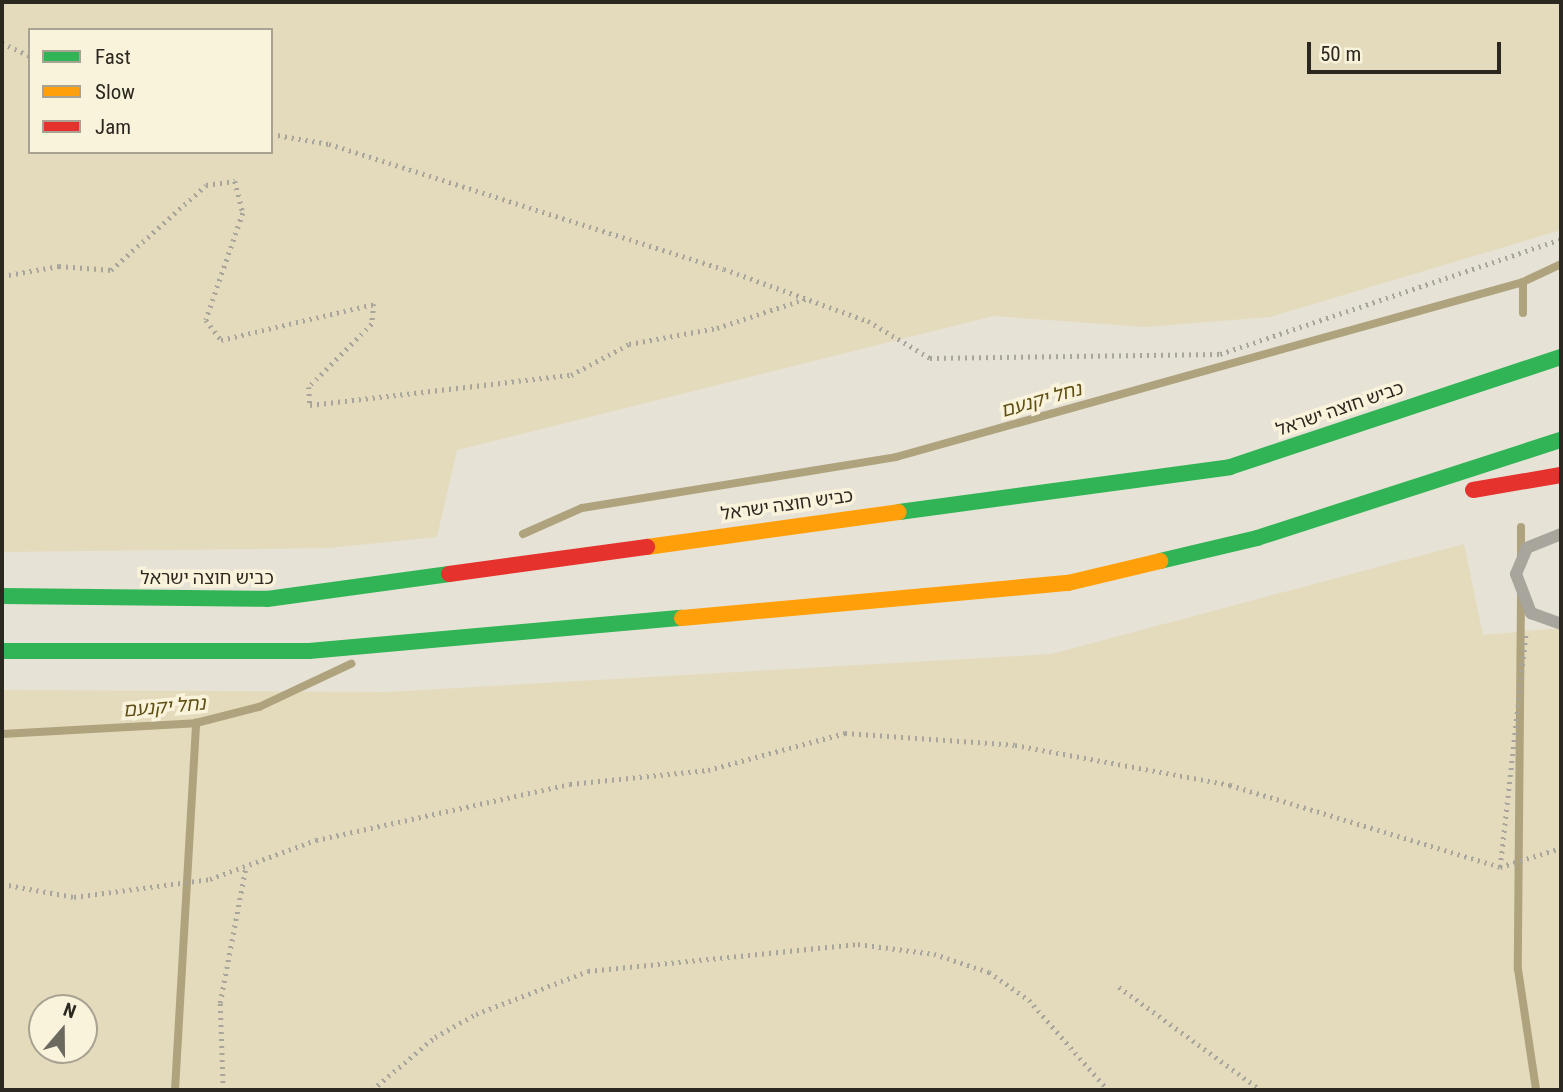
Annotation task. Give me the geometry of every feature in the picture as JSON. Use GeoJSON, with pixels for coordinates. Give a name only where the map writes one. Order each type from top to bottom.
{"type":"FeatureCollection","features":[{"type":"Feature","properties":{"kind":"highway","name":"כביש חוצה ישראל"},"geometry":{"type":"LineString","coordinates":[[2,596],[267,599],[1230,467],[1561,357]]}},
{"type":"Feature","properties":{"kind":"highway"},"geometry":{"type":"LineString","coordinates":[[2,652],[309,652],[1068,583],[1340,512],[1561,440]]}},
{"type":"Feature","properties":{"kind":"highway"},"geometry":{"type":"LineString","coordinates":[[1340,512],[1561,475]]}},
{"type":"Feature","properties":{"kind":"lane"},"geometry":{"type":"LineString","coordinates":[[1561,534],[1539,539],[1519,560],[1517,589],[1525,606],[1543,621],[1561,624]]}},
{"type":"Feature","properties":{"kind":"path"},"geometry":{"type":"LineString","coordinates":[[2,43],[28,55]]}},
{"type":"Feature","properties":{"kind":"path"},"geometry":{"type":"LineString","coordinates":[[273,134],[329,145],[807,299],[868,321],[930,358],[1220,354],[1561,239]]}},
{"type":"Feature","properties":{"kind":"path"},"geometry":{"type":"LineString","coordinates":[[2,276],[59,266],[111,270],[206,185],[235,181],[243,213],[206,320],[221,340],[374,304],[372,324],[309,387],[310,405],[571,375],[629,344],[717,328],[807,299]]}},
{"type":"Feature","properties":{"kind":"path"},"geometry":{"type":"LineString","coordinates":[[1500,867],[1525,606]]}},
{"type":"Feature","properties":{"kind":"path"},"geometry":{"type":"LineString","coordinates":[[2,884],[74,897],[210,879],[330,837],[570,784],[708,770],[845,733],[1014,745],[1230,785],[1500,867],[1561,848]]}},
{"type":"Feature","properties":{"kind":"path"},"geometry":{"type":"LineString","coordinates":[[223,1090],[220,1003],[247,865]]}},
{"type":"Feature","properties":{"kind":"path"},"geometry":{"type":"LineString","coordinates":[[372,1090],[435,1037],[476,1014],[588,971],[858,944],[934,954],[989,972],[1029,1000],[1108,1090]]}},
{"type":"Feature","properties":{"kind":"path"},"geometry":{"type":"LineString","coordinates":[[1119,987],[1261,1090]]}},
{"type":"Feature","properties":{"kind":"shaded area"},"geometry":{"type":"Polygon","coordinates":[[[2,2],[1561,2],[1561,230],[1270,317],[1146,327],[993,316],[457,450],[437,537],[329,548],[2,552],[2,2]]]}},
{"type":"Feature","properties":{"kind":"shaded area"},"geometry":{"type":"Polygon","coordinates":[[[1464,544],[1483,635],[1561,628],[1561,1090],[2,1090],[2,690],[387,692],[1051,654],[1464,544]]]}},
{"type":"Feature","properties":{"kind":"waterway","name":"נחל יקנעם"},"geometry":{"type":"LineString","coordinates":[[523,534],[582,508],[896,457],[1523,282],[1561,264]]}},
{"type":"Feature","properties":{"kind":"waterway"},"geometry":{"type":"LineString","coordinates":[[1523,282],[1523,313]]}},
{"type":"Feature","properties":{"kind":"waterway"},"geometry":{"type":"LineString","coordinates":[[1521,527],[1521,557]]}},
{"type":"Feature","properties":{"kind":"waterway"},"geometry":{"type":"LineString","coordinates":[[1521,594],[1518,969],[1536,1090]]}},
{"type":"Feature","properties":{"kind":"waterway","name":"נחל יקנעם"},"geometry":{"type":"LineString","coordinates":[[2,734],[196,723],[259,707],[351,664]]}},
{"type":"Feature","properties":{"kind":"waterway"},"geometry":{"type":"LineString","coordinates":[[175,1090],[196,723]]}},
{"type":"Feature","properties":{"kind":"traffic: fast"},"geometry":{"type":"LineString","coordinates":[[899,512],[1230,467],[1561,357]]}},
{"type":"Feature","properties":{"kind":"traffic: fast"},"geometry":{"type":"LineString","coordinates":[[1160,561],[1257,538],[1561,440]]}},
{"type":"Feature","properties":{"kind":"traffic: fast"},"geometry":{"type":"LineString","coordinates":[[2,596],[267,599],[449,574]]}},
{"type":"Feature","properties":{"kind":"traffic: fast"},"geometry":{"type":"LineString","coordinates":[[2,651],[309,651],[682,618]]}},
{"type":"Feature","properties":{"kind":"traffic: slow"},"geometry":{"type":"LineString","coordinates":[[647,547],[899,512]]}},
{"type":"Feature","properties":{"kind":"traffic: slow"},"geometry":{"type":"LineString","coordinates":[[682,618],[1068,583],[1160,561]]}},
{"type":"Feature","properties":{"kind":"traffic: jam"},"geometry":{"type":"LineString","coordinates":[[1473,490],[1561,475]]}},
{"type":"Feature","properties":{"kind":"traffic: jam"},"geometry":{"type":"LineString","coordinates":[[449,574],[647,547]]}}]}
